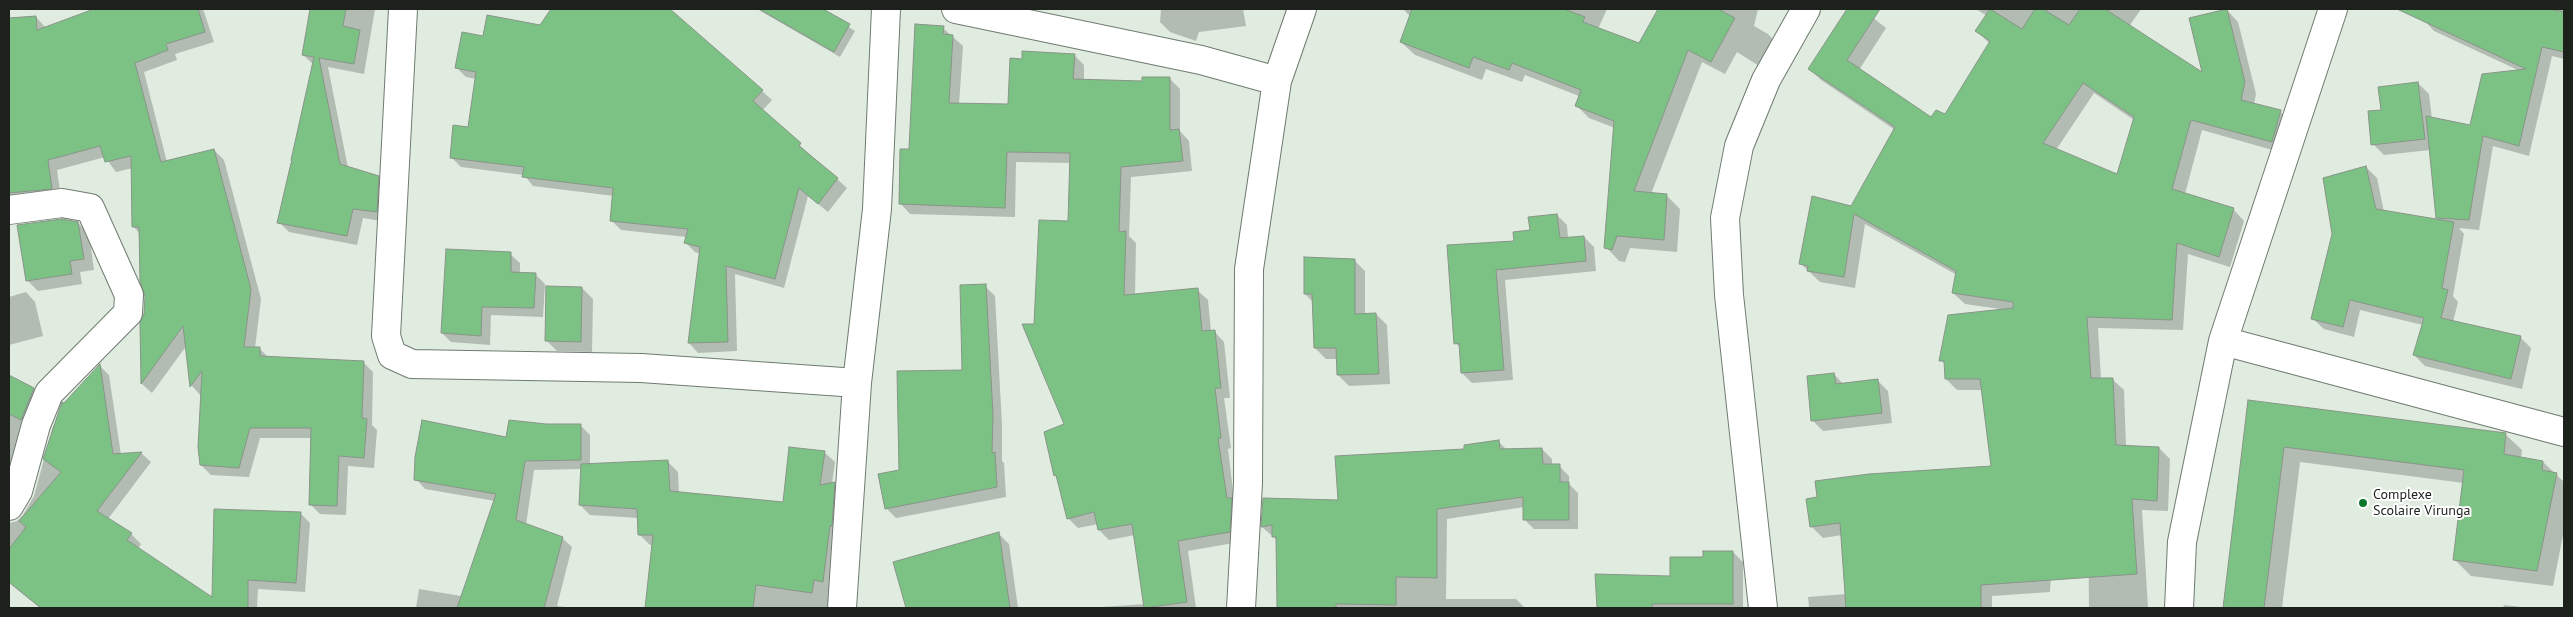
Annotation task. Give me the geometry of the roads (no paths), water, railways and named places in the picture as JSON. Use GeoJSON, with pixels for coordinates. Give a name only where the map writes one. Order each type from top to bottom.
{"type":"FeatureCollection","features":[{"type":"Feature","properties":{"kind":"street"},"geometry":{"type":"LineString","coordinates":[[402,9],[386,336],[392,354],[412,364],[641,368],[857,383]]}},
{"type":"Feature","properties":{"kind":"street"},"geometry":{"type":"LineString","coordinates":[[842,608],[857,383],[877,209],[886,9]]}},
{"type":"Feature","properties":{"kind":"street"},"geometry":{"type":"LineString","coordinates":[[956,9],[1200,60],[1277,81]]}},
{"type":"Feature","properties":{"kind":"street"},"geometry":{"type":"LineString","coordinates":[[1241,608],[1248,483],[1249,269],[1277,81],[1302,9]]}},
{"type":"Feature","properties":{"kind":"street"},"geometry":{"type":"LineString","coordinates":[[1762,608],[1729,294],[1725,218],[1738,146],[1766,80],[1806,9]]}},
{"type":"Feature","properties":{"kind":"street"},"geometry":{"type":"LineString","coordinates":[[2179,608],[2182,542],[2223,341],[2333,9]]}},
{"type":"Feature","properties":{"kind":"street"},"geometry":{"type":"LineString","coordinates":[[9,210],[62,203],[90,208],[128,296],[128,313],[49,392],[36,425],[18,491],[9,506]]}},
{"type":"Feature","properties":{"kind":"street"},"geometry":{"type":"LineString","coordinates":[[2223,341],[2564,432]]}},
{"type":"Feature","properties":{"kind":"place","name":"Complexe Scolaire Virunga"},"geometry":{"type":"Point","coordinates":[2363,503]}}]}
